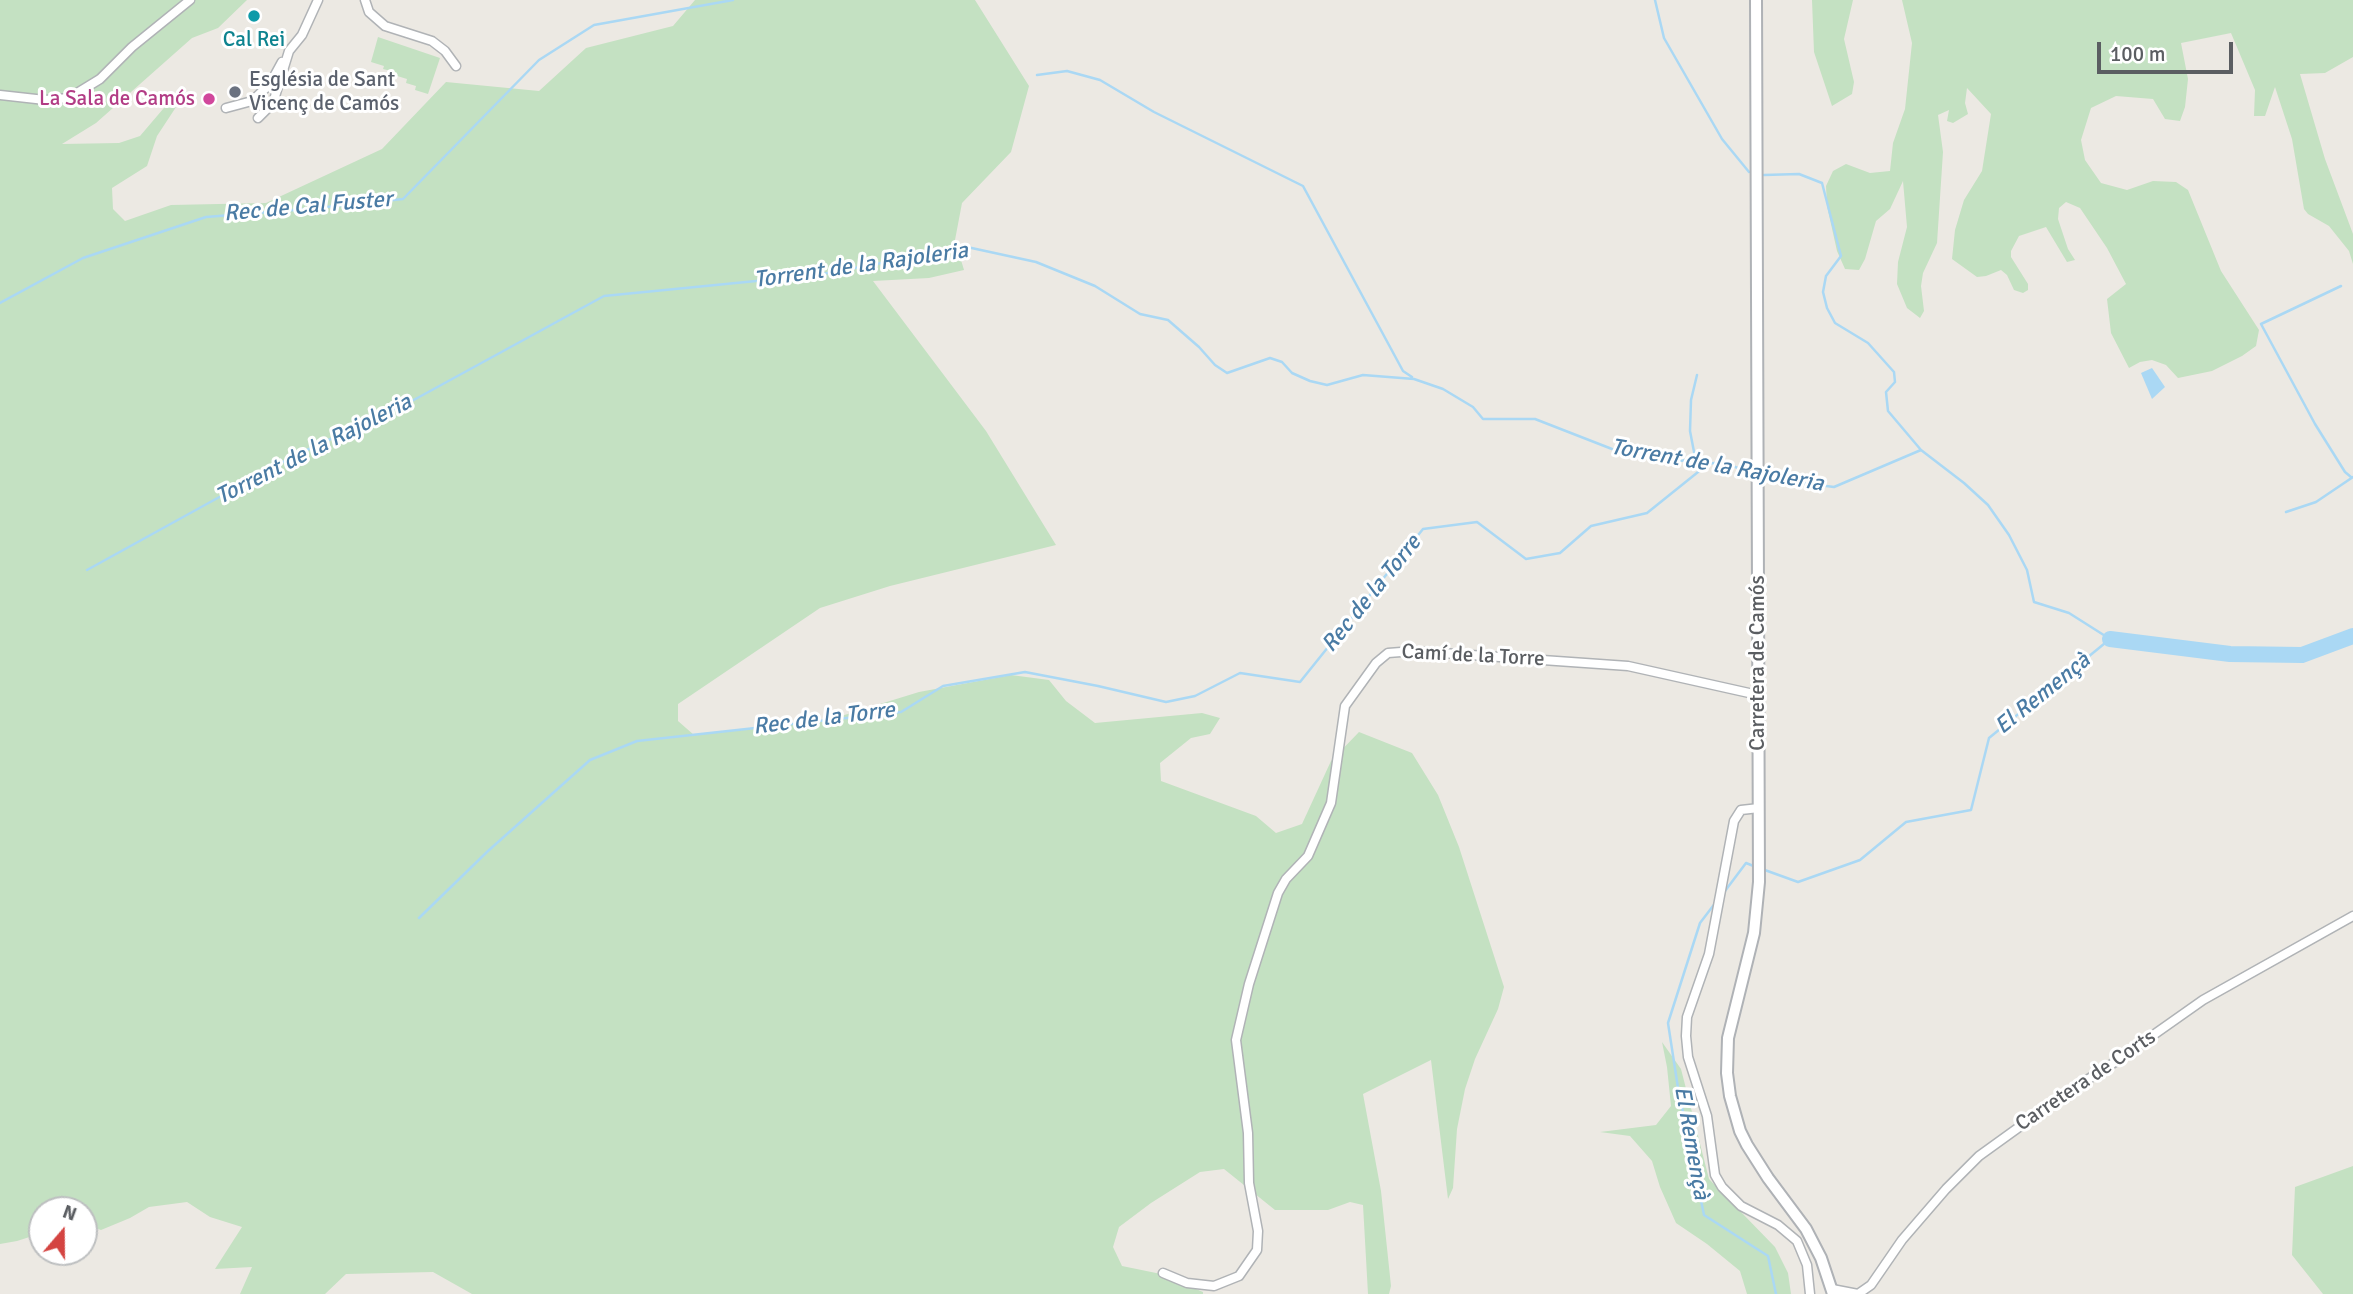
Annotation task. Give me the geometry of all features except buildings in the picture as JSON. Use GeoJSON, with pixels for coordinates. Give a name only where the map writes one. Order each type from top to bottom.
{"type":"FeatureCollection","features":[{"type":"Feature","properties":{"kind":"street"},"geometry":{"type":"LineString","coordinates":[[0,95],[45,100],[69,98],[100,79],[132,47],[190,0]]}},
{"type":"Feature","properties":{"kind":"street"},"geometry":{"type":"LineString","coordinates":[[226,108],[252,101],[270,84],[289,51],[302,35],[318,0]]}},
{"type":"Feature","properties":{"kind":"street"},"geometry":{"type":"LineString","coordinates":[[365,0],[369,12],[385,26],[432,41],[445,51],[457,66]]}},
{"type":"Feature","properties":{"kind":"street","name":"Carretera de Camós"},"geometry":{"type":"LineString","coordinates":[[1756,0],[1759,882],[1754,933],[1728,1038],[1727,1073],[1730,1096],[1747,1145],[1806,1229],[1821,1258],[1832,1292]]}},
{"type":"Feature","properties":{"kind":"street"},"geometry":{"type":"LineString","coordinates":[[258,118],[273,103],[289,51]]}},
{"type":"Feature","properties":{"kind":"street","name":"Camí de la Torre"},"geometry":{"type":"LineString","coordinates":[[1163,1273],[1187,1283],[1214,1286],[1239,1276],[1257,1250],[1258,1231],[1249,1183],[1248,1133],[1236,1040],[1249,984],[1278,892],[1286,879],[1308,856],[1331,803],[1346,706],[1376,663],[1388,653],[1414,651],[1628,666],[1758,695]]}},
{"type":"Feature","properties":{"kind":"street"},"geometry":{"type":"LineString","coordinates":[[1759,808],[1741,810],[1734,821],[1706,964],[1687,1017],[1688,1057],[1707,1116],[1715,1175],[1722,1187],[1741,1206],[1778,1225],[1797,1241],[1807,1265],[1811,1294]]}},
{"type":"Feature","properties":{"kind":"street","name":"Carretera de Corts"},"geometry":{"type":"LineString","coordinates":[[1832,1292],[1858,1294],[1871,1285],[1902,1240],[1979,1156],[2203,1000],[2353,916]]}},
{"type":"Feature","properties":{"kind":"green space"},"geometry":{"type":"Polygon","coordinates":[[[0,0],[247,0],[218,28],[192,38],[96,123],[62,144],[119,143],[140,136],[169,102],[180,101],[157,136],[147,166],[112,188],[113,209],[125,221],[171,205],[266,203],[382,149],[446,82],[539,91],[586,48],[673,26],[695,0],[975,0],[1029,86],[1011,152],[962,203],[955,240],[964,270],[929,278],[873,281],[986,431],[1056,545],[890,586],[820,608],[678,704],[678,721],[694,735],[825,721],[919,692],[1011,675],[1049,680],[1066,701],[1095,723],[1202,713],[1220,718],[1210,734],[1191,738],[1160,763],[1161,781],[1256,816],[1276,833],[1302,824],[1331,761],[1359,732],[1412,753],[1438,795],[1459,847],[1504,987],[1498,1009],[1475,1059],[1465,1089],[1457,1129],[1453,1188],[1448,1199],[1431,1060],[1363,1094],[1381,1191],[1391,1286],[1389,1294],[1368,1294],[1363,1205],[1350,1202],[1328,1210],[1275,1210],[1224,1169],[1200,1172],[1151,1203],[1119,1227],[1113,1247],[1122,1266],[1161,1274],[1203,1294],[472,1294],[433,1272],[346,1274],[325,1294],[240,1294],[252,1267],[215,1269],[242,1227],[210,1217],[187,1202],[149,1207],[101,1230],[98,1229],[98,1196],[28,1196],[28,1237],[0,1244],[0,0]]]}},
{"type":"Feature","properties":{"kind":"green space"},"geometry":{"type":"Polygon","coordinates":[[[1812,0],[1853,0],[1844,39],[1854,82],[1852,94],[1832,106],[1814,52],[1812,0]]]}},
{"type":"Feature","properties":{"kind":"green space"},"geometry":{"type":"Polygon","coordinates":[[[1902,0],[2353,0],[2353,57],[2325,73],[2300,74],[2325,159],[2353,234],[2353,264],[2349,251],[2329,226],[2304,209],[2292,139],[2275,87],[2265,116],[2254,116],[2255,90],[2231,33],[2181,43],[2188,79],[2185,107],[2180,121],[2165,119],[2153,99],[2116,96],[2091,108],[2081,140],[2085,160],[2101,183],[2127,190],[2153,181],[2176,182],[2188,190],[2221,271],[2259,330],[2256,346],[2212,371],[2178,378],[2166,365],[2152,360],[2129,368],[2111,333],[2107,299],[2126,284],[2107,248],[2080,208],[2066,202],[2059,208],[2058,219],[2068,249],[2075,260],[2067,262],[2046,227],[2019,236],[2011,251],[2011,257],[2028,284],[2028,290],[2023,293],[2014,290],[2007,275],[2001,270],[1977,277],[1952,259],[1955,230],[1964,200],[1982,171],[1991,114],[1967,88],[1965,103],[1968,114],[1953,123],[1947,121],[1949,110],[1938,115],[1943,152],[1937,243],[1923,273],[1921,286],[1924,311],[1920,318],[1907,308],[1897,284],[1898,262],[1907,227],[1903,181],[1890,209],[1876,221],[1859,270],[1845,269],[1837,251],[1827,206],[1826,186],[1833,171],[1846,164],[1870,173],[1890,171],[1893,143],[1905,109],[1912,43],[1902,0]]]}},
{"type":"Feature","properties":{"kind":"green space"},"geometry":{"type":"Polygon","coordinates":[[[378,37],[440,58],[428,94],[415,90],[416,86],[406,83],[407,79],[394,75],[395,72],[371,62],[378,37]]]}},
{"type":"Feature","properties":{"kind":"green space"},"geometry":{"type":"Polygon","coordinates":[[[1662,1042],[1681,1069],[1709,1179],[1775,1247],[1788,1273],[1791,1294],[1747,1294],[1740,1271],[1676,1223],[1652,1161],[1630,1136],[1600,1132],[1656,1125],[1671,1106],[1662,1042]]]}},
{"type":"Feature","properties":{"kind":"green space"},"geometry":{"type":"Polygon","coordinates":[[[2353,1166],[2353,1294],[2323,1294],[2292,1255],[2295,1187],[2353,1166]]]}},
{"type":"Feature","properties":{"kind":"water"},"geometry":{"type":"Polygon","coordinates":[[[2152,368],[2165,387],[2152,399],[2141,373],[2152,368]]]}},
{"type":"Feature","properties":{"kind":"waterway","name":"Rec de Cal Fuster"},"geometry":{"type":"LineString","coordinates":[[0,303],[83,258],[206,217],[403,199],[539,60],[594,25],[733,0]]}},
{"type":"Feature","properties":{"kind":"waterway","name":"Rec de Cal Fuster"},"geometry":{"type":"LineString","coordinates":[[1655,0],[1664,38],[1722,139],[1749,172]]}},
{"type":"Feature","properties":{"kind":"waterway"},"geometry":{"type":"LineString","coordinates":[[1037,75],[1067,71],[1100,80],[1154,112],[1303,186],[1403,371],[1412,377]]}},
{"type":"Feature","properties":{"kind":"waterway","name":"Rec de Cal Fuster"},"geometry":{"type":"LineString","coordinates":[[1762,869],[1798,882],[1860,860],[1906,822],[1971,810],[1989,738],[2110,639],[2069,613],[2034,602],[2027,570],[2009,535],[1988,505],[1921,450],[1888,411],[1886,392],[1895,382],[1894,372],[1868,343],[1835,323],[1827,308],[1823,292],[1826,276],[1841,256],[1822,183],[1799,174],[1764,175]]}},
{"type":"Feature","properties":{"kind":"waterway","name":"Torrent de la Rajoleria"},"geometry":{"type":"LineString","coordinates":[[87,570],[292,457],[410,402],[604,296],[817,275],[967,247],[1036,262],[1095,286],[1140,314],[1168,320],[1227,373],[1270,358],[1282,362],[1292,373],[1327,385],[1363,375],[1414,379],[1443,389],[1473,407],[1483,419],[1535,419],[1612,449],[1676,462],[1695,458],[1708,464],[1721,462],[1755,474]]}},
{"type":"Feature","properties":{"kind":"waterway"},"geometry":{"type":"LineString","coordinates":[[2341,286],[2261,324],[2315,424],[2345,472],[2351,477]]}},
{"type":"Feature","properties":{"kind":"waterway"},"geometry":{"type":"LineString","coordinates":[[1695,457],[1690,431],[1691,400],[1697,375]]}},
{"type":"Feature","properties":{"kind":"waterway","name":"Torrent de la Rajoleria"},"geometry":{"type":"LineString","coordinates":[[1761,475],[1834,487],[1921,450]]}},
{"type":"Feature","properties":{"kind":"waterway","name":"Rec de la Torre"},"geometry":{"type":"LineString","coordinates":[[419,918],[488,851],[590,760],[637,741],[901,712],[943,686],[1025,672],[1166,702],[1195,696],[1240,673],[1300,682],[1423,529],[1477,522],[1526,559],[1560,553],[1591,526],[1647,513],[1708,464]]}},
{"type":"Feature","properties":{"kind":"waterway"},"geometry":{"type":"LineString","coordinates":[[2286,512],[2316,502],[2353,477]]}},
{"type":"Feature","properties":{"kind":"waterway","name":"El Remençà"},"geometry":{"type":"LineString","coordinates":[[2110,639],[2230,654],[2302,655],[2353,636]]}},
{"type":"Feature","properties":{"kind":"waterway","name":"El Remençà"},"geometry":{"type":"LineString","coordinates":[[1725,891],[1746,863],[1756,867]]}},
{"type":"Feature","properties":{"kind":"waterway","name":"El Remençà"},"geometry":{"type":"LineString","coordinates":[[1716,902],[1700,923],[1668,1023],[1678,1088],[1704,1215],[1768,1256],[1776,1294]]}},
{"type":"Feature","properties":{"kind":"place","name":"Cal Rei"},"geometry":{"type":"Point","coordinates":[254,16]}},
{"type":"Feature","properties":{"kind":"place","name":"Església de Sant Vicenç de Camós"},"geometry":{"type":"Point","coordinates":[235,92]}},
{"type":"Feature","properties":{"kind":"place","name":"La Sala de Camós"},"geometry":{"type":"Point","coordinates":[209,99]}}]}
